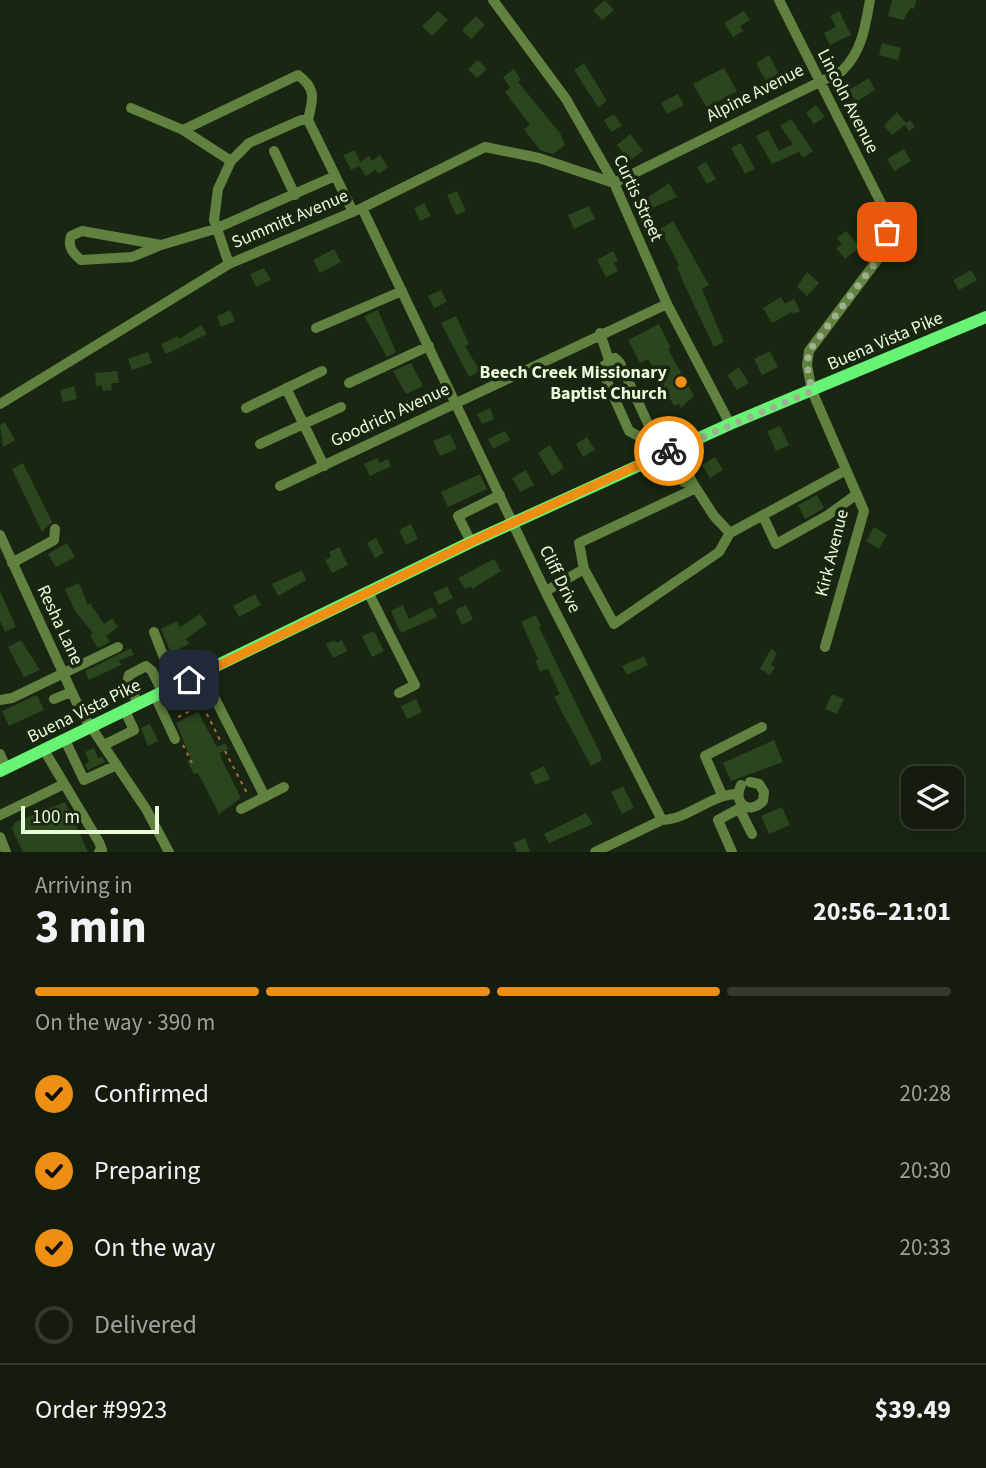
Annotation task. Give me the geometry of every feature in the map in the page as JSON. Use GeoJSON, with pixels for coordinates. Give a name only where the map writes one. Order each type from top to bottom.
{"type":"FeatureCollection","features":[{"type":"Feature","properties":{"kind":"main road","name":"Buena Vista Pike"},"geometry":{"type":"LineString","coordinates":[[3,770],[471,542],[730,424],[986,317]]}},
{"type":"Feature","properties":{"kind":"street","name":"Curtis Street"},"geometry":{"type":"LineString","coordinates":[[493,0],[566,99],[614,183],[667,304],[730,424]]}},
{"type":"Feature","properties":{"kind":"street","name":"Lincoln Avenue"},"geometry":{"type":"LineString","coordinates":[[779,0],[817,81],[888,217]]}},
{"type":"Feature","properties":{"kind":"street","name":"Alpine Avenue"},"geometry":{"type":"LineString","coordinates":[[614,183],[842,71],[855,58],[863,38],[870,0]]}},
{"type":"Feature","properties":{"kind":"street"},"geometry":{"type":"LineString","coordinates":[[183,130],[299,75],[311,84],[314,93],[308,120],[301,120],[249,143],[231,161],[218,189],[215,229],[229,264]]}},
{"type":"Feature","properties":{"kind":"street"},"geometry":{"type":"LineString","coordinates":[[131,108],[183,130],[231,161]]}},
{"type":"Feature","properties":{"kind":"street","name":"Cliff Drive"},"geometry":{"type":"LineString","coordinates":[[308,120],[335,176],[402,291],[546,591],[662,820]]}},
{"type":"Feature","properties":{"kind":"street","name":"Summitt Avenue"},"geometry":{"type":"LineString","coordinates":[[0,404],[229,264],[357,210],[485,147],[539,158],[614,183]]}},
{"type":"Feature","properties":{"kind":"street"},"geometry":{"type":"LineString","coordinates":[[274,151],[295,195]]}},
{"type":"Feature","properties":{"kind":"street"},"geometry":{"type":"LineString","coordinates":[[161,245],[82,231],[71,236],[69,242],[72,253],[81,260],[132,257],[161,245],[215,229],[335,176]]}},
{"type":"Feature","properties":{"kind":"street","name":"Kirk Avenue"},"geometry":{"type":"LineString","coordinates":[[825,648],[864,511],[812,391],[807,365],[809,351],[887,247],[888,217]]}},
{"type":"Feature","properties":{"kind":"street"},"geometry":{"type":"LineString","coordinates":[[316,328],[402,291]]}},
{"type":"Feature","properties":{"kind":"street","name":"Goodrich Avenue"},"geometry":{"type":"LineString","coordinates":[[280,486],[600,333],[667,304]]}},
{"type":"Feature","properties":{"kind":"street"},"geometry":{"type":"LineString","coordinates":[[600,333],[609,360]]}},
{"type":"Feature","properties":{"kind":"street"},"geometry":{"type":"LineString","coordinates":[[349,383],[429,346]]}},
{"type":"Feature","properties":{"kind":"street"},"geometry":{"type":"LineString","coordinates":[[642,438],[650,428],[620,363],[615,358],[609,360],[601,368],[629,431],[642,438],[657,457],[684,482],[695,487]]}},
{"type":"Feature","properties":{"kind":"street"},"geometry":{"type":"LineString","coordinates":[[246,408],[322,371]]}},
{"type":"Feature","properties":{"kind":"street"},"geometry":{"type":"LineString","coordinates":[[286,388],[324,466]]}},
{"type":"Feature","properties":{"kind":"street"},"geometry":{"type":"LineString","coordinates":[[260,444],[341,407]]}},
{"type":"Feature","properties":{"kind":"street"},"geometry":{"type":"LineString","coordinates":[[675,449],[695,487],[730,533]]}},
{"type":"Feature","properties":{"kind":"street"},"geometry":{"type":"LineString","coordinates":[[695,487],[579,543],[584,569],[614,624],[719,552],[730,533],[846,470]]}},
{"type":"Feature","properties":{"kind":"street"},"geometry":{"type":"LineString","coordinates":[[763,516],[776,544],[828,515],[857,494]]}},
{"type":"Feature","properties":{"kind":"street"},"geometry":{"type":"LineString","coordinates":[[471,542],[458,516],[500,495]]}},
{"type":"Feature","properties":{"kind":"street"},"geometry":{"type":"LineString","coordinates":[[12,563],[54,540],[55,530]]}},
{"type":"Feature","properties":{"kind":"street","name":"Resha Lane"},"geometry":{"type":"LineString","coordinates":[[0,535],[90,729],[117,765],[169,852]]}},
{"type":"Feature","properties":{"kind":"street"},"geometry":{"type":"LineString","coordinates":[[546,591],[584,569]]}},
{"type":"Feature","properties":{"kind":"street"},"geometry":{"type":"LineString","coordinates":[[368,592],[415,685],[399,693]]}},
{"type":"Feature","properties":{"kind":"street"},"geometry":{"type":"LineString","coordinates":[[154,632],[175,686]]}},
{"type":"Feature","properties":{"kind":"street"},"geometry":{"type":"LineString","coordinates":[[0,700],[12,698],[118,647]]}},
{"type":"Feature","properties":{"kind":"street"},"geometry":{"type":"LineString","coordinates":[[138,705],[128,679],[129,675],[146,666],[152,671],[159,695],[179,741]]}},
{"type":"Feature","properties":{"kind":"street"},"geometry":{"type":"LineString","coordinates":[[202,673],[265,797]]}},
{"type":"Feature","properties":{"kind":"street"},"geometry":{"type":"LineString","coordinates":[[54,699],[71,692]]}},
{"type":"Feature","properties":{"kind":"street"},"geometry":{"type":"LineString","coordinates":[[104,745],[134,730],[125,711]]}},
{"type":"Feature","properties":{"kind":"street"},"geometry":{"type":"LineString","coordinates":[[722,795],[705,756],[762,727]]}},
{"type":"Feature","properties":{"kind":"street"},"geometry":{"type":"LineString","coordinates":[[65,740],[84,780],[117,765]]}},
{"type":"Feature","properties":{"kind":"street"},"geometry":{"type":"LineString","coordinates":[[44,750],[99,842],[102,850],[99,852]]}},
{"type":"Feature","properties":{"kind":"street"},"geometry":{"type":"LineString","coordinates":[[0,754],[3,770]]}},
{"type":"Feature","properties":{"kind":"street"},"geometry":{"type":"LineString","coordinates":[[0,815],[64,784]]}},
{"type":"Feature","properties":{"kind":"street"},"geometry":{"type":"LineString","coordinates":[[241,809],[284,787]]}},
{"type":"Feature","properties":{"kind":"street"},"geometry":{"type":"LineString","coordinates":[[595,852],[662,820],[672,820],[722,795],[743,787],[762,788],[763,801],[757,807],[741,807],[718,820],[732,852]]}},
{"type":"Feature","properties":{"kind":"street"},"geometry":{"type":"LineString","coordinates":[[743,787],[741,807],[752,834]]}},
{"type":"Feature","properties":{"kind":"street"},"geometry":{"type":"LineString","coordinates":[[0,837],[6,852]]}},
{"type":"Feature","properties":{"kind":"path"},"geometry":{"type":"LineString","coordinates":[[174,720],[215,699]]}},
{"type":"Feature","properties":{"kind":"path"},"geometry":{"type":"LineString","coordinates":[[202,705],[222,744]]}},
{"type":"Feature","properties":{"kind":"path"},"geometry":{"type":"LineString","coordinates":[[179,741],[192,763]]}},
{"type":"Feature","properties":{"kind":"path"},"geometry":{"type":"LineString","coordinates":[[225,751],[252,803]]}},
{"type":"Feature","properties":{"kind":"building"},"geometry":{"type":"Polygon","coordinates":[[[605,0],[614,10],[602,20],[593,10],[605,0]]]}},
{"type":"Feature","properties":{"kind":"building"},"geometry":{"type":"Polygon","coordinates":[[[892,0],[916,0],[914,9],[911,8],[903,20],[888,16],[892,0]]]}},
{"type":"Feature","properties":{"kind":"building"},"geometry":{"type":"Polygon","coordinates":[[[438,11],[448,20],[432,36],[422,26],[438,11]]]}},
{"type":"Feature","properties":{"kind":"building"},"geometry":{"type":"Polygon","coordinates":[[[744,11],[750,20],[740,26],[743,31],[733,37],[724,23],[744,11]]]}},
{"type":"Feature","properties":{"kind":"building"},"geometry":{"type":"Polygon","coordinates":[[[839,11],[851,35],[830,45],[824,33],[836,27],[830,16],[839,11]]]}},
{"type":"Feature","properties":{"kind":"building"},"geometry":{"type":"Polygon","coordinates":[[[476,16],[485,25],[471,39],[462,30],[476,16]]]}},
{"type":"Feature","properties":{"kind":"building"},"geometry":{"type":"Polygon","coordinates":[[[882,43],[901,48],[898,60],[879,55],[882,43]]]}},
{"type":"Feature","properties":{"kind":"building"},"geometry":{"type":"Polygon","coordinates":[[[769,55],[779,74],[766,81],[756,63],[769,55]]]}},
{"type":"Feature","properties":{"kind":"building"},"geometry":{"type":"Polygon","coordinates":[[[478,60],[487,69],[477,78],[468,69],[478,60]]]}},
{"type":"Feature","properties":{"kind":"building"},"geometry":{"type":"Polygon","coordinates":[[[584,63],[607,101],[598,107],[574,70],[584,63]]]}},
{"type":"Feature","properties":{"kind":"building"},"geometry":{"type":"Polygon","coordinates":[[[724,68],[737,91],[707,108],[693,84],[724,68]]]}},
{"type":"Feature","properties":{"kind":"building"},"geometry":{"type":"Polygon","coordinates":[[[514,69],[521,80],[518,82],[560,133],[565,145],[553,154],[540,150],[533,141],[524,129],[530,125],[505,92],[510,88],[503,77],[514,69]]]}},
{"type":"Feature","properties":{"kind":"building"},"geometry":{"type":"Polygon","coordinates":[[[869,78],[875,90],[856,102],[849,90],[869,78]]]}},
{"type":"Feature","properties":{"kind":"building"},"geometry":{"type":"Polygon","coordinates":[[[678,94],[684,105],[667,114],[661,103],[678,94]]]}},
{"type":"Feature","properties":{"kind":"building"},"geometry":{"type":"Polygon","coordinates":[[[816,105],[825,117],[814,124],[806,113],[816,105]]]}},
{"type":"Feature","properties":{"kind":"building"},"geometry":{"type":"Polygon","coordinates":[[[897,112],[906,123],[910,120],[915,127],[909,131],[905,125],[892,135],[884,126],[897,112]]]}},
{"type":"Feature","properties":{"kind":"building"},"geometry":{"type":"Polygon","coordinates":[[[614,114],[622,126],[611,132],[604,120],[614,114]]]}},
{"type":"Feature","properties":{"kind":"building"},"geometry":{"type":"Polygon","coordinates":[[[791,119],[813,151],[803,158],[799,152],[772,164],[756,136],[768,130],[779,151],[793,144],[780,126],[791,119]]]}},
{"type":"Feature","properties":{"kind":"building"},"geometry":{"type":"Polygon","coordinates":[[[630,134],[643,151],[629,161],[617,145],[630,134]]]}},
{"type":"Feature","properties":{"kind":"building"},"geometry":{"type":"Polygon","coordinates":[[[741,143],[755,169],[745,174],[731,148],[741,143]]]}},
{"type":"Feature","properties":{"kind":"building"},"geometry":{"type":"Polygon","coordinates":[[[904,149],[911,161],[894,171],[887,159],[904,149]]]}},
{"type":"Feature","properties":{"kind":"building"},"geometry":{"type":"Polygon","coordinates":[[[355,150],[360,162],[369,156],[372,161],[380,155],[388,167],[379,174],[376,170],[366,176],[359,166],[351,170],[343,155],[355,150]]]}},
{"type":"Feature","properties":{"kind":"building"},"geometry":{"type":"Polygon","coordinates":[[[706,162],[716,179],[707,184],[697,167],[706,162]]]}},
{"type":"Feature","properties":{"kind":"building"},"geometry":{"type":"Polygon","coordinates":[[[669,183],[677,197],[650,209],[644,200],[669,183]]]}},
{"type":"Feature","properties":{"kind":"building"},"geometry":{"type":"Polygon","coordinates":[[[457,191],[466,211],[456,215],[447,195],[457,191]]]}},
{"type":"Feature","properties":{"kind":"building"},"geometry":{"type":"Polygon","coordinates":[[[424,203],[431,216],[420,221],[414,208],[424,203]]]}},
{"type":"Feature","properties":{"kind":"building"},"geometry":{"type":"Polygon","coordinates":[[[589,206],[595,219],[574,229],[568,215],[589,206]]]}},
{"type":"Feature","properties":{"kind":"building"},"geometry":{"type":"Polygon","coordinates":[[[673,221],[709,285],[702,289],[724,342],[714,347],[685,286],[677,267],[679,265],[660,229],[673,221]]]}},
{"type":"Feature","properties":{"kind":"building"},"geometry":{"type":"Polygon","coordinates":[[[846,231],[860,247],[845,259],[836,248],[842,244],[837,238],[846,231]]]}},
{"type":"Feature","properties":{"kind":"building"},"geometry":{"type":"Polygon","coordinates":[[[334,249],[341,262],[320,273],[313,260],[334,249]]]}},
{"type":"Feature","properties":{"kind":"building"},"geometry":{"type":"Polygon","coordinates":[[[613,251],[618,260],[614,263],[618,271],[606,277],[597,260],[613,251]]]}},
{"type":"Feature","properties":{"kind":"building"},"geometry":{"type":"Polygon","coordinates":[[[264,268],[271,280],[256,287],[250,274],[264,268]]]}},
{"type":"Feature","properties":{"kind":"building"},"geometry":{"type":"Polygon","coordinates":[[[971,270],[977,280],[959,290],[953,280],[971,270]]]}},
{"type":"Feature","properties":{"kind":"building"},"geometry":{"type":"Polygon","coordinates":[[[807,272],[819,283],[807,296],[797,287],[807,272]]]}},
{"type":"Feature","properties":{"kind":"building"},"geometry":{"type":"Polygon","coordinates":[[[441,290],[447,302],[434,308],[428,296],[441,290]]]}},
{"type":"Feature","properties":{"kind":"building"},"geometry":{"type":"Polygon","coordinates":[[[781,297],[785,304],[794,299],[800,311],[793,314],[792,312],[772,323],[763,308],[781,297]]]}},
{"type":"Feature","properties":{"kind":"building"},"geometry":{"type":"Polygon","coordinates":[[[230,310],[235,321],[221,327],[217,316],[230,310]]]}},
{"type":"Feature","properties":{"kind":"building"},"geometry":{"type":"Polygon","coordinates":[[[378,310],[396,352],[387,357],[364,316],[378,310]]]}},
{"type":"Feature","properties":{"kind":"building"},"geometry":{"type":"Polygon","coordinates":[[[456,316],[469,344],[465,346],[480,371],[469,377],[441,323],[456,316]]]}},
{"type":"Feature","properties":{"kind":"building"},"geometry":{"type":"Polygon","coordinates":[[[659,324],[671,348],[668,349],[694,396],[681,408],[679,404],[674,406],[648,359],[640,363],[628,340],[659,324]]]}},
{"type":"Feature","properties":{"kind":"building"},"geometry":{"type":"Polygon","coordinates":[[[201,325],[207,334],[166,354],[161,344],[178,336],[179,339],[201,325]]]}},
{"type":"Feature","properties":{"kind":"building"},"geometry":{"type":"Polygon","coordinates":[[[770,351],[778,367],[762,375],[754,359],[770,351]]]}},
{"type":"Feature","properties":{"kind":"building"},"geometry":{"type":"Polygon","coordinates":[[[148,352],[152,363],[132,370],[128,359],[148,352]]]}},
{"type":"Feature","properties":{"kind":"building"},"geometry":{"type":"Polygon","coordinates":[[[411,363],[423,386],[406,394],[393,371],[411,363]]]}},
{"type":"Feature","properties":{"kind":"building"},"geometry":{"type":"Polygon","coordinates":[[[739,367],[749,383],[737,390],[727,375],[739,367]]]}},
{"type":"Feature","properties":{"kind":"building"},"geometry":{"type":"Polygon","coordinates":[[[117,371],[119,383],[111,383],[112,390],[103,391],[102,385],[96,386],[95,373],[117,371]]]}},
{"type":"Feature","properties":{"kind":"building"},"geometry":{"type":"Polygon","coordinates":[[[74,386],[77,399],[63,402],[60,390],[74,386]]]}},
{"type":"Feature","properties":{"kind":"building"},"geometry":{"type":"Polygon","coordinates":[[[490,408],[494,419],[482,424],[477,414],[490,408]]]}},
{"type":"Feature","properties":{"kind":"building"},"geometry":{"type":"Polygon","coordinates":[[[5,422],[15,440],[3,447],[0,425],[5,422]]]}},
{"type":"Feature","properties":{"kind":"building"},"geometry":{"type":"Polygon","coordinates":[[[780,426],[789,445],[776,451],[767,431],[780,426]]]}},
{"type":"Feature","properties":{"kind":"building"},"geometry":{"type":"Polygon","coordinates":[[[505,431],[510,440],[493,449],[488,439],[505,431]]]}},
{"type":"Feature","properties":{"kind":"building"},"geometry":{"type":"Polygon","coordinates":[[[450,434],[457,449],[440,456],[433,441],[450,434]]]}},
{"type":"Feature","properties":{"kind":"building"},"geometry":{"type":"Polygon","coordinates":[[[587,437],[595,450],[583,457],[576,444],[587,437]]]}},
{"type":"Feature","properties":{"kind":"building"},"geometry":{"type":"Polygon","coordinates":[[[550,445],[564,468],[552,476],[538,453],[550,445]]]}},
{"type":"Feature","properties":{"kind":"building"},"geometry":{"type":"Polygon","coordinates":[[[715,457],[723,470],[710,478],[702,465],[715,457]]]}},
{"type":"Feature","properties":{"kind":"building"},"geometry":{"type":"Polygon","coordinates":[[[377,458],[380,463],[388,459],[391,466],[370,476],[364,464],[377,458]]]}},
{"type":"Feature","properties":{"kind":"building"},"geometry":{"type":"Polygon","coordinates":[[[23,463],[52,522],[42,532],[12,469],[23,463]]]}},
{"type":"Feature","properties":{"kind":"building"},"geometry":{"type":"Polygon","coordinates":[[[526,470],[534,485],[520,492],[512,478],[526,470]]]}},
{"type":"Feature","properties":{"kind":"building"},"geometry":{"type":"Polygon","coordinates":[[[480,474],[487,489],[448,507],[441,492],[480,474]]]}},
{"type":"Feature","properties":{"kind":"building"},"geometry":{"type":"Polygon","coordinates":[[[817,495],[824,508],[805,519],[798,505],[817,495]]]}},
{"type":"Feature","properties":{"kind":"building"},"geometry":{"type":"Polygon","coordinates":[[[411,524],[418,539],[406,545],[399,530],[411,524]]]}},
{"type":"Feature","properties":{"kind":"building"},"geometry":{"type":"Polygon","coordinates":[[[874,527],[887,535],[879,549],[866,541],[874,527]]]}},
{"type":"Feature","properties":{"kind":"building"},"geometry":{"type":"Polygon","coordinates":[[[376,538],[384,553],[375,558],[367,543],[376,538]]]}},
{"type":"Feature","properties":{"kind":"building"},"geometry":{"type":"Polygon","coordinates":[[[67,543],[75,557],[56,567],[48,554],[67,543]]]}},
{"type":"Feature","properties":{"kind":"building"},"geometry":{"type":"Polygon","coordinates":[[[339,547],[348,565],[332,573],[325,560],[331,557],[329,552],[339,547]]]}},
{"type":"Feature","properties":{"kind":"building"},"geometry":{"type":"Polygon","coordinates":[[[494,559],[501,571],[472,589],[471,586],[465,589],[458,578],[494,559]]]}},
{"type":"Feature","properties":{"kind":"building"},"geometry":{"type":"Polygon","coordinates":[[[302,570],[306,580],[278,596],[272,584],[302,570]]]}},
{"type":"Feature","properties":{"kind":"building"},"geometry":{"type":"Polygon","coordinates":[[[79,583],[88,605],[90,603],[104,624],[112,618],[118,627],[106,636],[110,642],[98,648],[90,636],[93,633],[75,611],[65,589],[79,583]]]}},
{"type":"Feature","properties":{"kind":"building"},"geometry":{"type":"Polygon","coordinates":[[[447,586],[453,598],[439,605],[433,593],[447,586]]]}},
{"type":"Feature","properties":{"kind":"building"},"geometry":{"type":"Polygon","coordinates":[[[0,591],[16,627],[5,632],[0,621],[0,591]]]}},
{"type":"Feature","properties":{"kind":"building"},"geometry":{"type":"Polygon","coordinates":[[[255,594],[261,605],[239,617],[233,606],[255,594]]]}},
{"type":"Feature","properties":{"kind":"building"},"geometry":{"type":"Polygon","coordinates":[[[403,605],[409,619],[432,607],[437,617],[401,633],[391,611],[403,605]]]}},
{"type":"Feature","properties":{"kind":"building"},"geometry":{"type":"Polygon","coordinates":[[[466,605],[473,619],[462,625],[455,610],[466,605]]]}},
{"type":"Feature","properties":{"kind":"building"},"geometry":{"type":"Polygon","coordinates":[[[200,614],[207,624],[186,639],[189,644],[171,653],[161,629],[177,621],[180,627],[200,614]]]}},
{"type":"Feature","properties":{"kind":"building"},"geometry":{"type":"Polygon","coordinates":[[[536,615],[541,626],[539,627],[601,755],[601,761],[591,766],[554,697],[560,694],[548,669],[540,672],[535,660],[538,659],[521,622],[536,615]]]}},
{"type":"Feature","properties":{"kind":"building"},"geometry":{"type":"Polygon","coordinates":[[[374,631],[384,651],[372,657],[362,636],[374,631]]]}},
{"type":"Feature","properties":{"kind":"building"},"geometry":{"type":"Polygon","coordinates":[[[21,640],[40,670],[24,677],[8,647],[21,640]]]}},
{"type":"Feature","properties":{"kind":"building"},"geometry":{"type":"Polygon","coordinates":[[[335,640],[336,643],[342,640],[347,651],[333,658],[326,644],[335,640]]]}},
{"type":"Feature","properties":{"kind":"building"},"geometry":{"type":"Polygon","coordinates":[[[131,648],[134,655],[119,660],[121,665],[89,680],[85,671],[131,648]]]}},
{"type":"Feature","properties":{"kind":"building"},"geometry":{"type":"Polygon","coordinates":[[[771,649],[777,653],[771,665],[775,667],[770,675],[760,669],[771,649]]]}},
{"type":"Feature","properties":{"kind":"building"},"geometry":{"type":"Polygon","coordinates":[[[644,656],[648,665],[627,675],[622,666],[644,656]]]}},
{"type":"Feature","properties":{"kind":"building"},"geometry":{"type":"Polygon","coordinates":[[[832,694],[844,699],[837,714],[825,709],[832,694]]]}},
{"type":"Feature","properties":{"kind":"building"},"geometry":{"type":"Polygon","coordinates":[[[37,695],[44,710],[9,726],[2,711],[37,695]]]}},
{"type":"Feature","properties":{"kind":"building"},"geometry":{"type":"Polygon","coordinates":[[[416,699],[422,712],[407,719],[401,706],[416,699]]]}},
{"type":"Feature","properties":{"kind":"building"},"geometry":{"type":"Polygon","coordinates":[[[198,712],[217,747],[225,743],[228,749],[220,753],[221,758],[241,798],[219,814],[198,773],[194,774],[187,761],[191,759],[176,723],[198,712]]]}},
{"type":"Feature","properties":{"kind":"building"},"geometry":{"type":"Polygon","coordinates":[[[150,724],[158,741],[148,746],[141,728],[150,724]]]}},
{"type":"Feature","properties":{"kind":"building"},"geometry":{"type":"Polygon","coordinates":[[[774,740],[783,762],[731,781],[723,763],[774,740]]]}},
{"type":"Feature","properties":{"kind":"building"},"geometry":{"type":"Polygon","coordinates":[[[94,748],[98,758],[102,757],[105,762],[88,770],[85,764],[89,762],[85,752],[94,748]]]}},
{"type":"Feature","properties":{"kind":"building"},"geometry":{"type":"Polygon","coordinates":[[[544,766],[550,779],[535,785],[530,773],[544,766]]]}},
{"type":"Feature","properties":{"kind":"building"},"geometry":{"type":"Polygon","coordinates":[[[623,786],[634,808],[622,814],[611,792],[623,786]]]}},
{"type":"Feature","properties":{"kind":"building"},"geometry":{"type":"Polygon","coordinates":[[[65,802],[88,852],[23,852],[12,829],[15,822],[65,802]]]}},
{"type":"Feature","properties":{"kind":"building"},"geometry":{"type":"Polygon","coordinates":[[[782,807],[790,825],[769,834],[761,816],[782,807]]]}},
{"type":"Feature","properties":{"kind":"building"},"geometry":{"type":"Polygon","coordinates":[[[586,813],[593,824],[549,843],[544,834],[586,813]]]}},
{"type":"Feature","properties":{"kind":"building"},"geometry":{"type":"Polygon","coordinates":[[[525,838],[530,852],[517,852],[513,843],[525,838]]]}},
{"type":"Feature","properties":{"kind":"way so far"},"geometry":{"type":"LineString","coordinates":[[669,451],[812,391],[807,365],[809,351],[887,247],[887,232]]}},
{"type":"Feature","properties":{"kind":"place","name":"Beech Creek Missionary Baptist Church"},"geometry":{"type":"Point","coordinates":[681,382]}},
{"type":"Feature","properties":{"kind":"route"},"geometry":{"type":"LineString","coordinates":[[189,680],[471,542],[669,451]]}}]}
